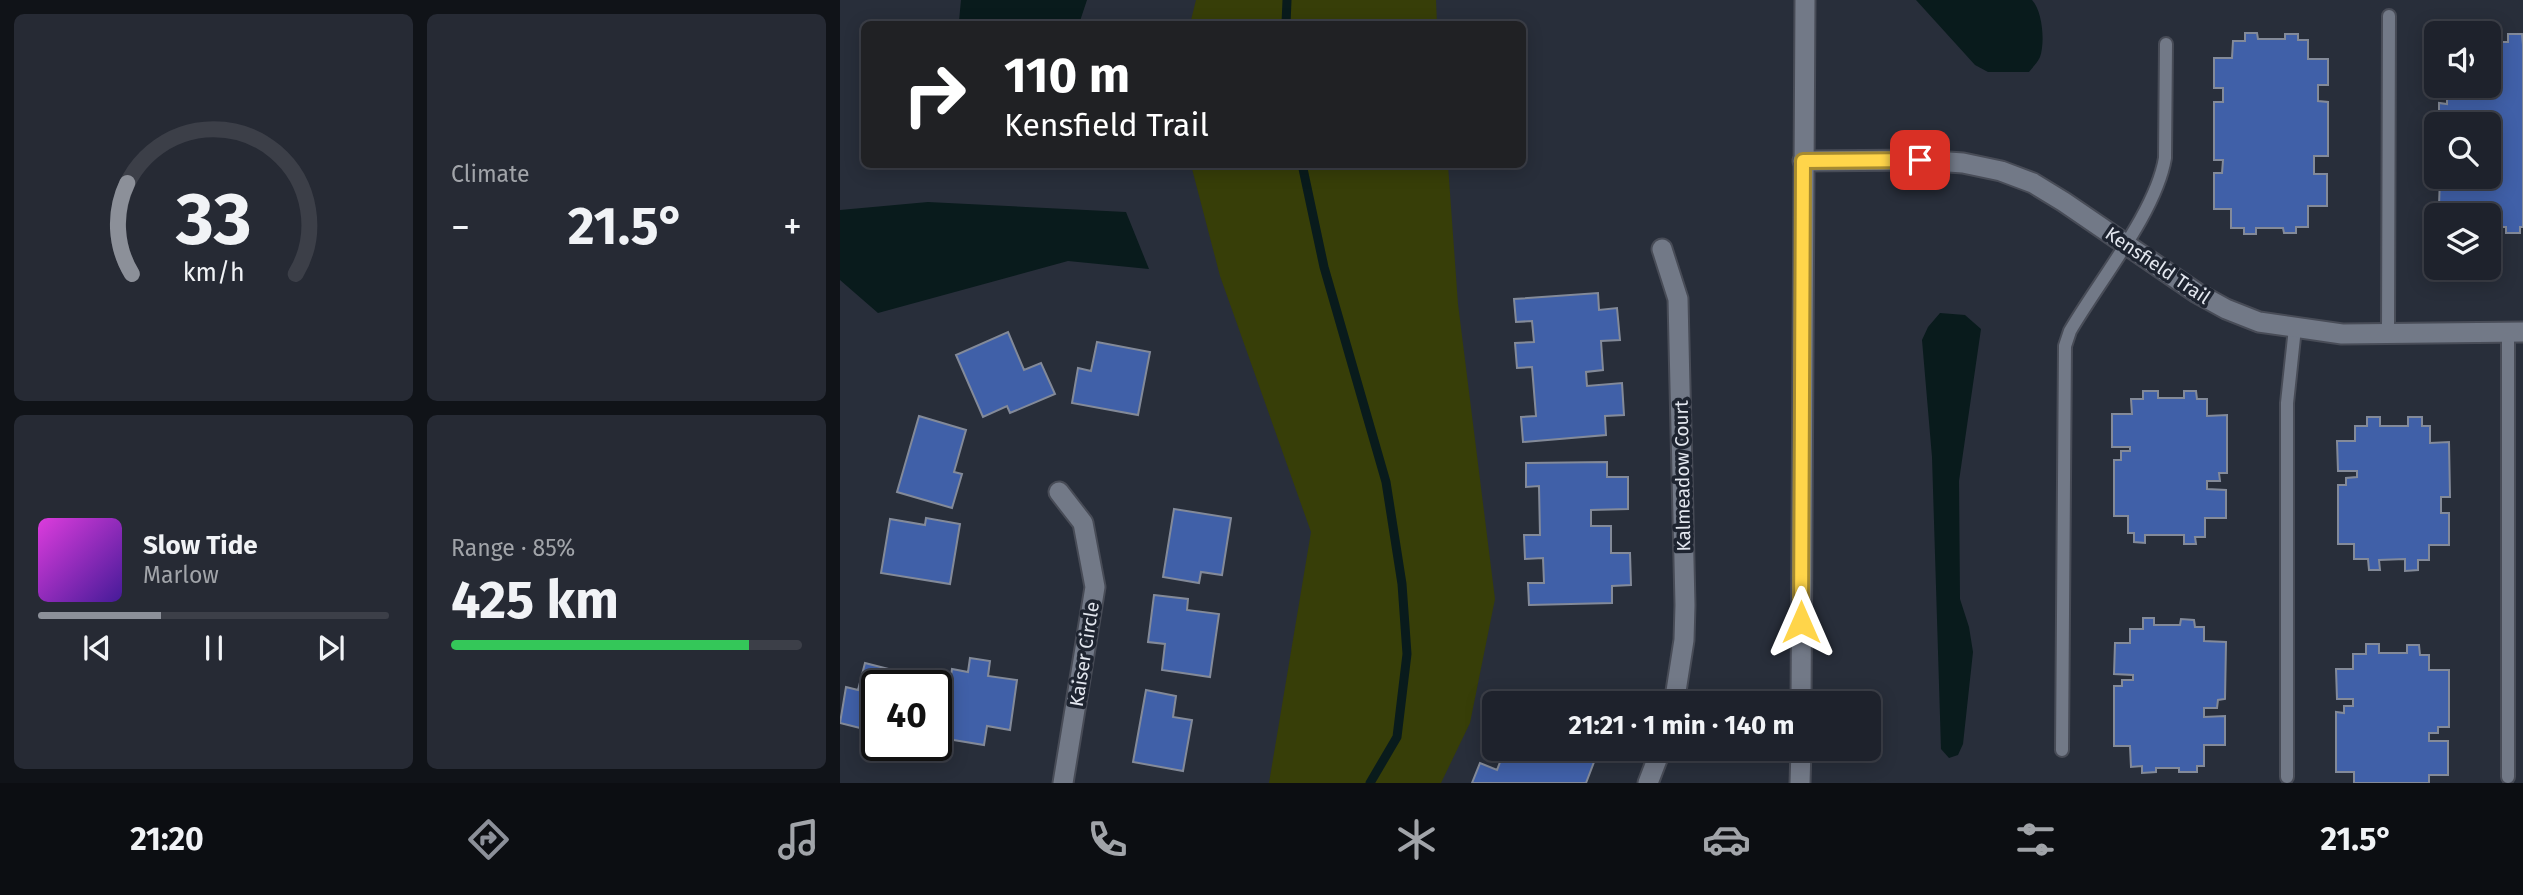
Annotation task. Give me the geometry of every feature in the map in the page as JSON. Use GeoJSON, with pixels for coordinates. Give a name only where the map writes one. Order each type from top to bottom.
{"type":"FeatureCollection","features":[{"type":"Feature","properties":{"kind":"street"},"geometry":{"type":"LineString","coordinates":[[1801,691],[1805,0]]}},
{"type":"Feature","properties":{"kind":"street","name":"Kensfield Trail"},"geometry":{"type":"LineString","coordinates":[[1803,161],[1920,160],[1963,163],[2001,171],[2033,183],[2197,293],[2226,309],[2259,322],[2342,334],[2516,332]]}},
{"type":"Feature","properties":{"kind":"street","name":"Kalmeadow Court"},"geometry":{"type":"LineString","coordinates":[[1662,250],[1678,299],[1685,605],[1684,640],[1676,691]]}},
{"type":"Feature","properties":{"kind":"street","name":"Kaiser Circle"},"geometry":{"type":"LineString","coordinates":[[1059,492],[1083,523],[1095,587],[1063,783]]}},
{"type":"Feature","properties":{"kind":"street"},"geometry":{"type":"LineString","coordinates":[[1648,783],[1656,761]]}},
{"type":"Feature","properties":{"kind":"street"},"geometry":{"type":"LineString","coordinates":[[1800,783],[1801,761]]}},
{"type":"Feature","properties":{"kind":"lane"},"geometry":{"type":"LineString","coordinates":[[2388,333],[2389,16]]}},
{"type":"Feature","properties":{"kind":"lane"},"geometry":{"type":"LineString","coordinates":[[2062,750],[2065,346],[2077,319],[2125,243],[2162,176],[2165,158],[2166,44]]}},
{"type":"Feature","properties":{"kind":"lane"},"geometry":{"type":"LineString","coordinates":[[2287,777],[2287,402],[2295,328]]}},
{"type":"Feature","properties":{"kind":"lane"},"geometry":{"type":"LineString","coordinates":[[2508,777],[2516,332]]}},
{"type":"Feature","properties":{"kind":"green space"},"geometry":{"type":"Polygon","coordinates":[[[1196,0],[1436,0],[1437,21],[1191,21],[1196,0]]]}},
{"type":"Feature","properties":{"kind":"green space"},"geometry":{"type":"Polygon","coordinates":[[[1192,168],[1448,168],[1458,304],[1495,599],[1470,723],[1441,783],[1269,783],[1311,532],[1220,276],[1192,168]]]}},
{"type":"Feature","properties":{"kind":"shaded area"},"geometry":{"type":"Polygon","coordinates":[[[961,0],[1087,0],[1080,21],[959,21],[961,0]]]}},
{"type":"Feature","properties":{"kind":"shaded area"},"geometry":{"type":"Polygon","coordinates":[[[1916,0],[2032,0],[2039,12],[2042,28],[2040,57],[2029,72],[1988,72],[1975,65],[1916,0]]]}},
{"type":"Feature","properties":{"kind":"shaded area"},"geometry":{"type":"Polygon","coordinates":[[[928,202],[1126,212],[1149,269],[1068,261],[878,313],[840,280],[840,210],[928,202]]]}},
{"type":"Feature","properties":{"kind":"shaded area"},"geometry":{"type":"Polygon","coordinates":[[[1940,313],[1965,315],[1981,329],[1959,481],[1960,599],[1973,652],[1963,744],[1958,755],[1949,758],[1941,749],[1932,457],[1922,340],[1928,327],[1940,313]]]}},
{"type":"Feature","properties":{"kind":"building"},"geometry":{"type":"Polygon","coordinates":[[[2245,33],[2257,33],[2258,39],[2285,39],[2285,34],[2298,34],[2298,40],[2308,40],[2308,59],[2328,59],[2328,85],[2318,85],[2318,101],[2328,102],[2328,156],[2314,156],[2314,174],[2327,174],[2327,206],[2308,206],[2308,227],[2296,227],[2296,233],[2284,233],[2283,228],[2256,228],[2256,234],[2244,234],[2244,228],[2231,228],[2231,209],[2214,209],[2214,173],[2222,173],[2223,160],[2214,160],[2214,102],[2223,102],[2223,88],[2214,88],[2214,58],[2232,58],[2233,41],[2245,41],[2245,33]]]}},
{"type":"Feature","properties":{"kind":"building"},"geometry":{"type":"Polygon","coordinates":[[[2508,34],[2522,34],[2523,227],[2520,227],[2520,233],[2506,233],[2506,227],[2501,227],[2501,203],[2439,203],[2440,189],[2501,189],[2501,112],[2439,112],[2439,103],[2447,104],[2447,98],[2501,98],[2501,42],[2508,42],[2508,34]]]}},
{"type":"Feature","properties":{"kind":"building"},"geometry":{"type":"Polygon","coordinates":[[[1598,293],[1599,310],[1617,308],[1620,340],[1601,341],[1603,370],[1586,372],[1587,386],[1622,383],[1624,415],[1605,416],[1606,435],[1523,442],[1521,417],[1536,416],[1532,367],[1517,368],[1515,343],[1534,342],[1532,321],[1516,322],[1514,299],[1598,293]]]}},
{"type":"Feature","properties":{"kind":"building"},"geometry":{"type":"Polygon","coordinates":[[[1008,332],[1024,370],[1041,363],[1055,394],[1010,413],[1007,406],[983,417],[956,355],[1008,332]]]}},
{"type":"Feature","properties":{"kind":"building"},"geometry":{"type":"Polygon","coordinates":[[[1097,342],[1150,352],[1138,415],[1072,403],[1078,368],[1091,371],[1097,342]]]}},
{"type":"Feature","properties":{"kind":"building"},"geometry":{"type":"Polygon","coordinates":[[[2143,391],[2158,391],[2158,398],[2184,398],[2184,391],[2196,391],[2197,399],[2207,399],[2207,416],[2227,415],[2227,473],[2219,473],[2220,481],[2207,481],[2207,489],[2226,490],[2226,518],[2205,518],[2205,537],[2195,537],[2196,544],[2184,544],[2184,535],[2145,535],[2145,543],[2134,542],[2134,533],[2128,533],[2128,516],[2114,516],[2114,460],[2121,460],[2121,451],[2130,451],[2130,447],[2112,447],[2112,414],[2132,414],[2131,399],[2143,399],[2143,391]]]}},
{"type":"Feature","properties":{"kind":"building"},"geometry":{"type":"Polygon","coordinates":[[[919,416],[966,430],[954,472],[962,474],[952,508],[897,492],[919,416]]]}},
{"type":"Feature","properties":{"kind":"building"},"geometry":{"type":"Polygon","coordinates":[[[2367,417],[2380,417],[2380,426],[2408,426],[2408,417],[2422,417],[2422,426],[2430,426],[2430,443],[2449,442],[2450,497],[2441,497],[2441,513],[2449,513],[2449,545],[2429,545],[2429,560],[2418,560],[2418,570],[2405,571],[2405,559],[2379,560],[2380,570],[2369,570],[2368,559],[2354,559],[2354,544],[2338,544],[2338,485],[2346,485],[2346,478],[2357,477],[2357,471],[2338,471],[2337,441],[2355,441],[2355,426],[2367,426],[2367,417]]]}},
{"type":"Feature","properties":{"kind":"building"},"geometry":{"type":"Polygon","coordinates":[[[1607,462],[1607,477],[1628,477],[1628,509],[1591,510],[1591,526],[1611,526],[1611,553],[1630,553],[1631,585],[1612,586],[1612,603],[1529,605],[1528,583],[1544,583],[1543,558],[1525,559],[1524,535],[1540,535],[1539,486],[1526,487],[1526,463],[1607,462]]]}},
{"type":"Feature","properties":{"kind":"building"},"geometry":{"type":"Polygon","coordinates":[[[1174,509],[1231,518],[1222,575],[1201,572],[1199,583],[1163,577],[1174,509]]]}},
{"type":"Feature","properties":{"kind":"building"},"geometry":{"type":"Polygon","coordinates":[[[926,518],[960,524],[950,584],[881,573],[890,519],[925,525],[926,518]]]}},
{"type":"Feature","properties":{"kind":"building"},"geometry":{"type":"Polygon","coordinates":[[[1154,595],[1188,599],[1187,610],[1219,614],[1210,677],[1162,670],[1165,644],[1148,642],[1154,595]]]}},
{"type":"Feature","properties":{"kind":"building"},"geometry":{"type":"Polygon","coordinates":[[[2143,618],[2154,618],[2154,625],[2180,625],[2181,619],[2194,620],[2195,627],[2204,627],[2204,641],[2226,642],[2225,699],[2218,700],[2217,708],[2204,708],[2204,717],[2225,716],[2225,745],[2204,745],[2204,766],[2197,766],[2197,772],[2179,772],[2179,768],[2156,768],[2156,772],[2142,773],[2142,766],[2131,767],[2130,746],[2114,746],[2114,686],[2122,686],[2122,680],[2133,680],[2133,675],[2114,674],[2115,643],[2130,643],[2130,629],[2143,629],[2143,618]]]}},
{"type":"Feature","properties":{"kind":"building"},"geometry":{"type":"Polygon","coordinates":[[[2366,644],[2379,644],[2379,653],[2407,653],[2407,645],[2419,645],[2420,655],[2429,655],[2429,670],[2449,670],[2449,727],[2438,727],[2438,733],[2429,733],[2429,741],[2448,741],[2448,775],[2429,775],[2429,783],[2354,783],[2354,772],[2336,772],[2336,712],[2344,713],[2344,706],[2353,706],[2353,699],[2337,699],[2336,669],[2353,669],[2353,654],[2366,654],[2366,644]]]}},
{"type":"Feature","properties":{"kind":"building"},"geometry":{"type":"Polygon","coordinates":[[[970,658],[990,661],[988,676],[1017,680],[1010,730],[987,726],[984,745],[952,740],[952,669],[968,672],[970,658]]]}},
{"type":"Feature","properties":{"kind":"building"},"geometry":{"type":"Polygon","coordinates":[[[865,663],[892,670],[863,670],[865,663]]]}},
{"type":"Feature","properties":{"kind":"building"},"geometry":{"type":"Polygon","coordinates":[[[861,678],[861,728],[840,723],[846,687],[858,690],[861,678]]]}},
{"type":"Feature","properties":{"kind":"building"},"geometry":{"type":"Polygon","coordinates":[[[1146,690],[1176,696],[1173,717],[1192,720],[1183,771],[1133,762],[1146,690]]]}},
{"type":"Feature","properties":{"kind":"building"},"geometry":{"type":"Polygon","coordinates":[[[1500,761],[1594,761],[1586,783],[1472,783],[1480,763],[1497,770],[1500,761]]]}},
{"type":"Feature","properties":{"kind":"waterway"},"geometry":{"type":"LineString","coordinates":[[1286,21],[1287,0]]}},
{"type":"Feature","properties":{"kind":"waterway"},"geometry":{"type":"LineString","coordinates":[[1303,168],[1324,267],[1386,482],[1402,584],[1407,654],[1397,737],[1370,783]]}},
{"type":"Feature","properties":{"kind":"route"},"geometry":{"type":"LineString","coordinates":[[1801,622],[1803,161],[1920,160]]}}]}
